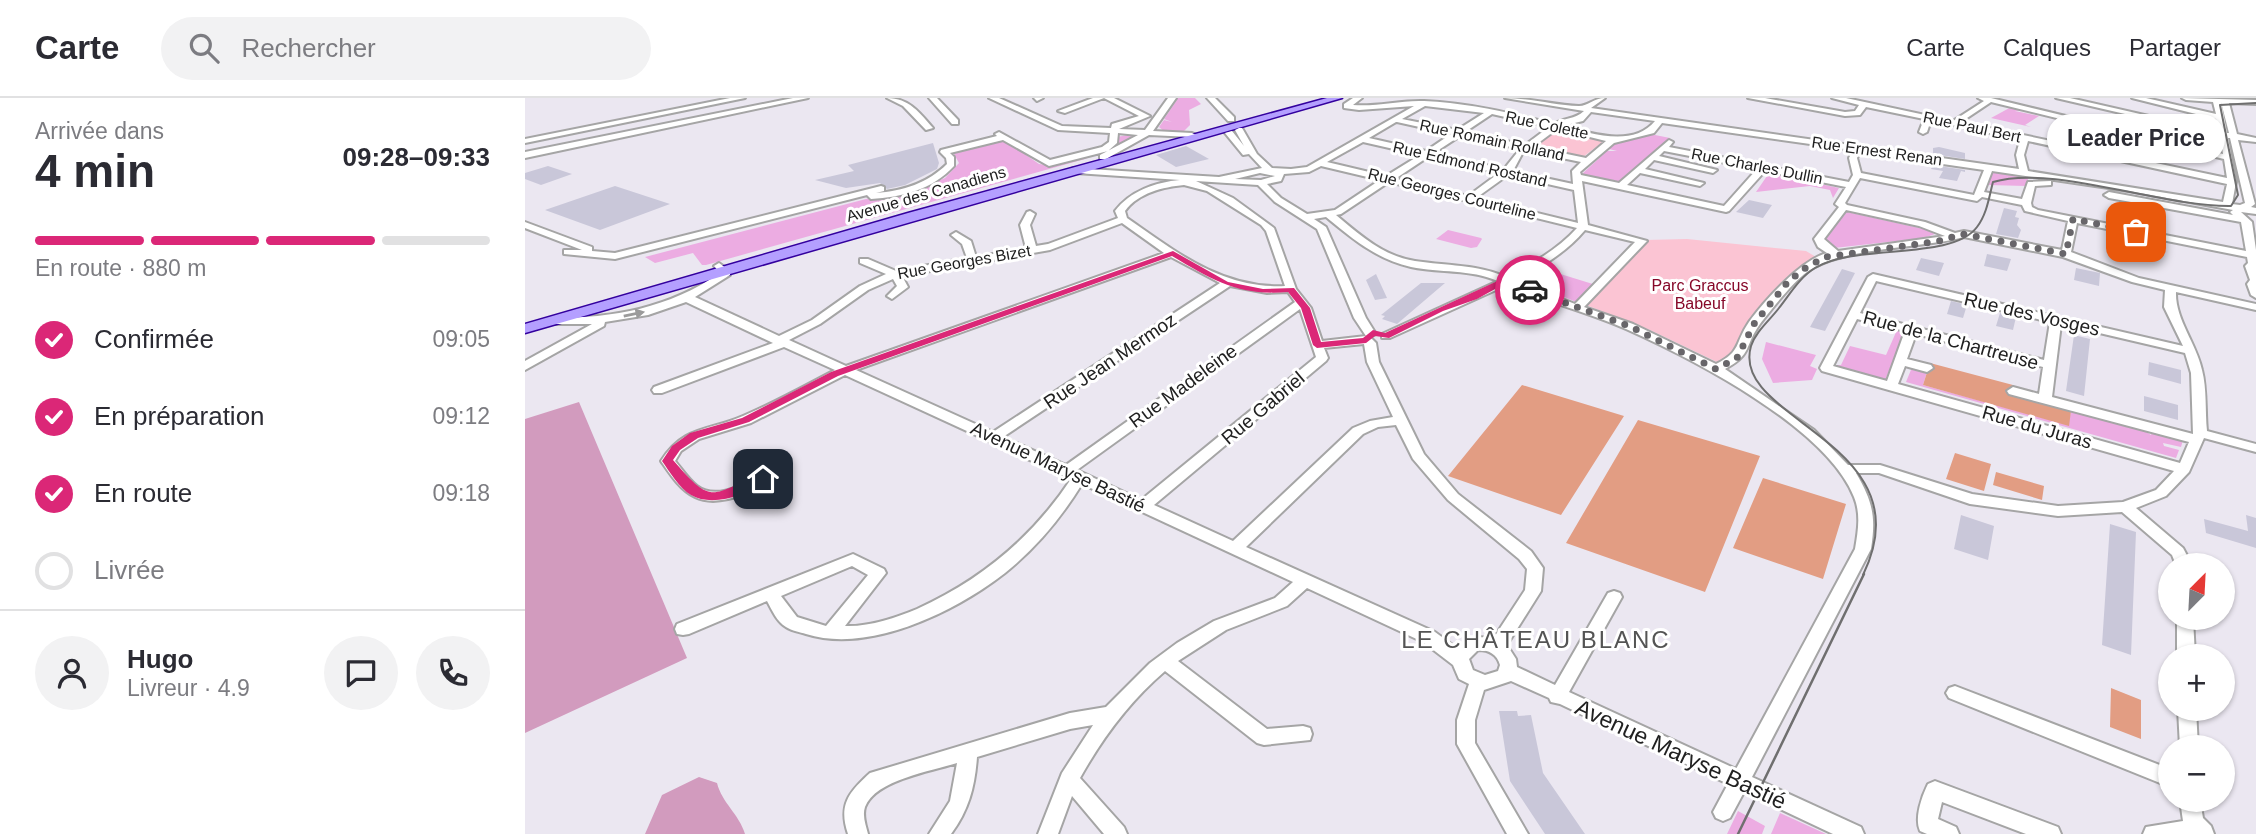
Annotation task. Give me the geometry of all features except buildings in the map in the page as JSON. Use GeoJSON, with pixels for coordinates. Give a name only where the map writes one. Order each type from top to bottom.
{"type":"FeatureCollection","features":[{"type":"Feature","properties":{"kind":"main road","name":"Avenue des Canadiens"},"geometry":{"type":"LineString","coordinates":[[525,320],[721,269],[1325,98]]}},
{"type":"Feature","properties":{"kind":"main road","name":"Avenue des Canadiens"},"geometry":{"type":"LineString","coordinates":[[1078,168],[1337,98]]}},
{"type":"Feature","properties":{"kind":"main road","name":"Avenue des Canadiens"},"geometry":{"type":"LineString","coordinates":[[525,329],[721,269]]}},
{"type":"Feature","properties":{"kind":"street"},"geometry":{"type":"LineString","coordinates":[[525,135],[712,98]]}},
{"type":"Feature","properties":{"kind":"street"},"geometry":{"type":"LineString","coordinates":[[525,141],[741,98]]}},
{"type":"Feature","properties":{"kind":"street"},"geometry":{"type":"LineString","coordinates":[[525,155],[804,98]]}},
{"type":"Feature","properties":{"kind":"street"},"geometry":{"type":"LineString","coordinates":[[891,98],[906,104],[929,128]]}},
{"type":"Feature","properties":{"kind":"street"},"geometry":{"type":"LineString","coordinates":[[933,98],[955,122]]}},
{"type":"Feature","properties":{"kind":"street"},"geometry":{"type":"LineString","coordinates":[[993,98],[1055,126],[1113,132],[1192,135]]}},
{"type":"Feature","properties":{"kind":"street"},"geometry":{"type":"LineString","coordinates":[[1062,111],[1100,98]]}},
{"type":"Feature","properties":{"kind":"street"},"geometry":{"type":"LineString","coordinates":[[854,197],[915,189],[944,174],[951,164],[950,157],[944,152],[1001,135],[1049,163],[1098,151],[1112,143],[1115,126],[1146,116],[1108,98]]}},
{"type":"Feature","properties":{"kind":"street"},"geometry":{"type":"LineString","coordinates":[[1078,168],[1132,144],[1147,134],[1172,98]]}},
{"type":"Feature","properties":{"kind":"street"},"geometry":{"type":"LineString","coordinates":[[1205,98],[1221,122]]}},
{"type":"Feature","properties":{"kind":"street"},"geometry":{"type":"LineString","coordinates":[[1211,98],[1231,119]]}},
{"type":"Feature","properties":{"kind":"street","name":"Rue Colette"},"geometry":{"type":"LineString","coordinates":[[1358,98],[1347,106],[1356,110],[1382,104],[1425,101],[1613,140]]}},
{"type":"Feature","properties":{"kind":"street"},"geometry":{"type":"LineString","coordinates":[[1310,217],[1338,212],[1509,98]]}},
{"type":"Feature","properties":{"kind":"street","name":"Rue Ernest Renan"},"geometry":{"type":"LineString","coordinates":[[1509,98],[2227,204],[2244,214]]}},
{"type":"Feature","properties":{"kind":"street"},"geometry":{"type":"LineString","coordinates":[[1468,200],[1505,172],[1526,148],[1562,122],[1580,119],[1586,109],[1601,98]]}},
{"type":"Feature","properties":{"kind":"street"},"geometry":{"type":"LineString","coordinates":[[1752,98],[1845,114],[1857,113],[1864,104]]}},
{"type":"Feature","properties":{"kind":"street","name":"Rue Paul Bert"},"geometry":{"type":"LineString","coordinates":[[1836,98],[2232,182]]}},
{"type":"Feature","properties":{"kind":"street"},"geometry":{"type":"LineString","coordinates":[[1876,98],[1891,101]]}},
{"type":"Feature","properties":{"kind":"street"},"geometry":{"type":"LineString","coordinates":[[2060,98],[2222,135],[2256,140]]}},
{"type":"Feature","properties":{"kind":"street"},"geometry":{"type":"LineString","coordinates":[[2136,98],[2220,117]]}},
{"type":"Feature","properties":{"kind":"street"},"geometry":{"type":"LineString","coordinates":[[2186,98],[2256,102]]}},
{"type":"Feature","properties":{"kind":"street"},"geometry":{"type":"LineString","coordinates":[[1955,123],[1986,99],[2228,158]]}},
{"type":"Feature","properties":{"kind":"street"},"geometry":{"type":"LineString","coordinates":[[1291,289],[1263,292],[1226,284],[1123,219],[1119,211],[1133,196],[1167,181],[1275,175],[1320,163],[1397,120],[1425,101]]}},
{"type":"Feature","properties":{"kind":"street"},"geometry":{"type":"LineString","coordinates":[[2223,101],[2220,117],[2232,182],[2227,204]]}},
{"type":"Feature","properties":{"kind":"street"},"geometry":{"type":"LineString","coordinates":[[2223,101],[2256,107]]}},
{"type":"Feature","properties":{"kind":"street"},"geometry":{"type":"LineString","coordinates":[[2223,101],[2236,137],[2250,204],[2244,214],[2253,256],[2250,266],[2256,279],[2252,284],[2256,295]]}},
{"type":"Feature","properties":{"kind":"street"},"geometry":{"type":"LineString","coordinates":[[1923,132],[1928,118]]}},
{"type":"Feature","properties":{"kind":"street","name":"Rue Romain Rolland"},"geometry":{"type":"LineString","coordinates":[[1397,120],[1588,161]]}},
{"type":"Feature","properties":{"kind":"street"},"geometry":{"type":"LineString","coordinates":[[1122,157],[1128,166],[1167,181],[1190,183],[1268,226],[1291,289],[1301,303],[1317,345],[1375,339],[1440,309],[1474,297],[1559,252],[1579,235],[1583,227],[1576,171],[1613,140],[1651,131],[1660,120]]}},
{"type":"Feature","properties":{"kind":"street"},"geometry":{"type":"LineString","coordinates":[[1239,130],[1254,155],[1275,175],[1277,188],[1290,206]]}},
{"type":"Feature","properties":{"kind":"street"},"geometry":{"type":"LineString","coordinates":[[1229,133],[1252,161],[1249,176]]}},
{"type":"Feature","properties":{"kind":"street"},"geometry":{"type":"LineString","coordinates":[[2024,173],[2020,155],[2025,138]]}},
{"type":"Feature","properties":{"kind":"street","name":"Rue Edmond Rostand"},"geometry":{"type":"LineString","coordinates":[[1362,139],[1579,188]]}},
{"type":"Feature","properties":{"kind":"street"},"geometry":{"type":"LineString","coordinates":[[1621,187],[1671,140]]}},
{"type":"Feature","properties":{"kind":"street","name":"Rue Charles Dullin"},"geometry":{"type":"LineString","coordinates":[[1663,148],[1850,185]]}},
{"type":"Feature","properties":{"kind":"street"},"geometry":{"type":"LineString","coordinates":[[1857,176],[1853,158],[1858,148]]}},
{"type":"Feature","properties":{"kind":"street"},"geometry":{"type":"LineString","coordinates":[[1653,157],[1713,170]]}},
{"type":"Feature","properties":{"kind":"street","name":"Rue Georges Courteline"},"geometry":{"type":"LineString","coordinates":[[1320,163],[1642,241],[1578,307]]}},
{"type":"Feature","properties":{"kind":"street"},"geometry":{"type":"LineString","coordinates":[[1078,168],[1146,174]]}},
{"type":"Feature","properties":{"kind":"street"},"geometry":{"type":"LineString","coordinates":[[1576,177],[1726,209],[1763,168]]}},
{"type":"Feature","properties":{"kind":"street"},"geometry":{"type":"LineString","coordinates":[[1857,176],[1977,198],[1981,194],[1989,168]]}},
{"type":"Feature","properties":{"kind":"street"},"geometry":{"type":"LineString","coordinates":[[1639,170],[1700,183]]}},
{"type":"Feature","properties":{"kind":"street"},"geometry":{"type":"LineString","coordinates":[[1261,183],[1275,175]]}},
{"type":"Feature","properties":{"kind":"street"},"geometry":{"type":"LineString","coordinates":[[1249,176],[1261,183],[1278,200],[1310,217],[1337,243],[1360,318],[1375,339],[1373,362],[1418,456],[1453,497],[1525,555],[1535,568],[1533,590],[1497,647]]}},
{"type":"Feature","properties":{"kind":"street"},"geometry":{"type":"LineString","coordinates":[[1857,176],[1840,204],[1844,207],[1922,224],[1951,235]]}},
{"type":"Feature","properties":{"kind":"street"},"geometry":{"type":"LineString","coordinates":[[2253,256],[2036,212],[2028,209],[2026,203],[2031,184],[2043,183],[2244,214],[2256,211]]}},
{"type":"Feature","properties":{"kind":"street"},"geometry":{"type":"LineString","coordinates":[[525,225],[596,252],[615,256],[881,188]]}},
{"type":"Feature","properties":{"kind":"street"},"geometry":{"type":"LineString","coordinates":[[1981,194],[2026,203]]}},
{"type":"Feature","properties":{"kind":"street"},"geometry":{"type":"LineString","coordinates":[[1835,254],[1822,245],[1819,239],[1844,207]]}},
{"type":"Feature","properties":{"kind":"street"},"geometry":{"type":"LineString","coordinates":[[1329,214],[1359,240],[1398,260],[1484,271],[1544,297],[1629,326],[1716,369],[1810,434],[1844,469],[1868,522],[1863,549],[1723,812]]}},
{"type":"Feature","properties":{"kind":"street"},"geometry":{"type":"LineString","coordinates":[[1030,215],[1025,225],[1031,246]]}},
{"type":"Feature","properties":{"kind":"street","name":"Rue Georges Bizet"},"geometry":{"type":"LineString","coordinates":[[658,390],[780,342],[816,322],[865,288],[895,274],[1073,239],[1123,219]]}},
{"type":"Feature","properties":{"kind":"street"},"geometry":{"type":"LineString","coordinates":[[2066,254],[2073,219]]}},
{"type":"Feature","properties":{"kind":"street"},"geometry":{"type":"LineString","coordinates":[[1716,369],[1737,358],[1754,324],[1787,283],[1802,270],[1835,254],[1939,241],[1951,235],[1963,234],[2066,254],[2136,280],[2256,307]]}},
{"type":"Feature","properties":{"kind":"street"},"geometry":{"type":"LineString","coordinates":[[956,235],[967,243],[972,259]]}},
{"type":"Feature","properties":{"kind":"street"},"geometry":{"type":"LineString","coordinates":[[1337,243],[1359,240]]}},
{"type":"Feature","properties":{"kind":"street"},"geometry":{"type":"LineString","coordinates":[[568,252],[596,252]]}},
{"type":"Feature","properties":{"kind":"street"},"geometry":{"type":"LineString","coordinates":[[783,465],[737,492],[713,496],[695,492],[668,461],[676,448],[694,436],[746,420],[845,370],[1173,253]]}},
{"type":"Feature","properties":{"kind":"street"},"geometry":{"type":"LineString","coordinates":[[864,261],[895,274],[902,287],[892,296]]}},
{"type":"Feature","properties":{"kind":"street"},"geometry":{"type":"LineString","coordinates":[[527,364],[583,327],[649,311],[687,298],[726,273],[721,269]]}},
{"type":"Feature","properties":{"kind":"street","name":"Rue des Vosges"},"geometry":{"type":"LineString","coordinates":[[1852,314],[1873,276],[2190,351]]}},
{"type":"Feature","properties":{"kind":"street","name":"Rue Jean Mermoz"},"geometry":{"type":"LineString","coordinates":[[993,438],[1226,284]]}},
{"type":"Feature","properties":{"kind":"street"},"geometry":{"type":"LineString","coordinates":[[1844,469],[1880,469],[1970,499],[2016,508],[2058,511],[2125,506],[2161,493],[2184,469],[2198,436],[2200,391],[2190,351],[2169,307],[2171,288]]}},
{"type":"Feature","properties":{"kind":"street","name":"Avenue Maryse Bastié"},"geometry":{"type":"LineString","coordinates":[[687,298],[1429,637],[1460,660]]}},
{"type":"Feature","properties":{"kind":"street","name":"Rue Madeleine"},"geometry":{"type":"LineString","coordinates":[[1073,474],[1301,303]]}},
{"type":"Feature","properties":{"kind":"street","name":"Rue de la Chartreuse"},"geometry":{"type":"LineString","coordinates":[[1852,314],[2050,365]]}},
{"type":"Feature","properties":{"kind":"street","name":"Rue du Juras"},"geometry":{"type":"LineString","coordinates":[[1852,314],[1826,368],[2184,469]]}},
{"type":"Feature","properties":{"kind":"street"},"geometry":{"type":"LineString","coordinates":[[2045,399],[2056,320]]}},
{"type":"Feature","properties":{"kind":"street"},"geometry":{"type":"LineString","coordinates":[[552,321],[583,327]]}},
{"type":"Feature","properties":{"kind":"street"},"geometry":{"type":"LineString","coordinates":[[1891,386],[1912,330]]}},
{"type":"Feature","properties":{"kind":"street","name":"Rue Gabriel"},"geometry":{"type":"LineString","coordinates":[[1143,506],[1318,362],[1322,358],[1317,345]]}},
{"type":"Feature","properties":{"kind":"street"},"geometry":{"type":"LineString","coordinates":[[1900,361],[1927,368]]}},
{"type":"Feature","properties":{"kind":"street"},"geometry":{"type":"LineString","coordinates":[[2013,391],[2256,448]]}},
{"type":"Feature","properties":{"kind":"street"},"geometry":{"type":"LineString","coordinates":[[1235,548],[1358,431],[1375,424],[1400,420]]}},
{"type":"Feature","properties":{"kind":"street"},"geometry":{"type":"LineString","coordinates":[[771,594],[791,623],[829,634],[873,630],[928,612],[973,586],[1018,554],[1060,509],[1073,474]]}},
{"type":"Feature","properties":{"kind":"street"},"geometry":{"type":"LineString","coordinates":[[2125,506],[2178,553]]}},
{"type":"Feature","properties":{"kind":"street"},"geometry":{"type":"LineString","coordinates":[[683,629],[853,560],[878,573],[829,634]]}},
{"type":"Feature","properties":{"kind":"street"},"geometry":{"type":"LineString","coordinates":[[1048,834],[1069,779],[1111,714],[1137,686],[1165,662],[1218,627],[1283,601],[1305,580]]}},
{"type":"Feature","properties":{"kind":"street"},"geometry":{"type":"LineString","coordinates":[[1557,697],[1615,597]]}},
{"type":"Feature","properties":{"kind":"street","name":"Avenue Maryse Bastié"},"geometry":{"type":"LineString","coordinates":[[1429,637],[1471,646]]}},
{"type":"Feature","properties":{"kind":"street"},"geometry":{"type":"LineString","coordinates":[[1482,643],[1497,647],[1509,660],[1508,671],[1492,682],[1478,682],[1465,674],[1460,660],[1462,652],[1482,643]]}},
{"type":"Feature","properties":{"kind":"street"},"geometry":{"type":"LineString","coordinates":[[1165,662],[1264,737],[1303,734]]}},
{"type":"Feature","properties":{"kind":"street","name":"Avenue Maryse Bastié"},"geometry":{"type":"LineString","coordinates":[[1508,671],[1557,697],[1854,834]]}},
{"type":"Feature","properties":{"kind":"street"},"geometry":{"type":"LineString","coordinates":[[1478,682],[1466,720],[1466,744],[1518,834]]}},
{"type":"Feature","properties":{"kind":"street"},"geometry":{"type":"LineString","coordinates":[[1955,693],[2158,773]]}},
{"type":"Feature","properties":{"kind":"street"},"geometry":{"type":"LineString","coordinates":[[858,834],[852,819],[856,799],[877,779],[1070,721],[1111,714]]}},
{"type":"Feature","properties":{"kind":"street"},"geometry":{"type":"LineString","coordinates":[[939,834],[958,811],[964,796],[968,753]]}},
{"type":"Feature","properties":{"kind":"street"},"geometry":{"type":"LineString","coordinates":[[1069,779],[1117,834]]}},
{"type":"Feature","properties":{"kind":"street"},"geometry":{"type":"LineString","coordinates":[[1949,834],[1927,824],[1935,790],[2051,834]]}},
{"type":"Feature","properties":{"kind":"street"},"geometry":{"type":"LineString","coordinates":[[2192,812],[2193,823],[2203,832]]}},
{"type":"Feature","properties":{"kind":"street"},"geometry":{"type":"LineString","coordinates":[[2153,834],[2203,832]]}},
{"type":"Feature","properties":{"kind":"shaded area"},"geometry":{"type":"Polygon","coordinates":[[[1176,98],[1195,98],[1201,104],[1189,110],[1190,125],[1182,133],[1165,132],[1159,127],[1164,120],[1172,122],[1164,119],[1176,98]]]}},
{"type":"Feature","properties":{"kind":"shaded area"},"geometry":{"type":"Polygon","coordinates":[[[2013,106],[2027,110],[2015,111],[2039,116],[2025,125],[2031,127],[1991,118],[2013,106]]]}},
{"type":"Feature","properties":{"kind":"shaded area"},"geometry":{"type":"Polygon","coordinates":[[[1650,134],[1670,138],[1622,182],[1582,174],[1607,151],[1617,151],[1609,149],[1619,141],[1650,134]]]}},
{"type":"Feature","properties":{"kind":"shaded area"},"geometry":{"type":"Polygon","coordinates":[[[1129,135],[1133,138],[1106,150],[1116,137],[1129,135]]]}},
{"type":"Feature","properties":{"kind":"shaded area"},"geometry":{"type":"Polygon","coordinates":[[[1003,139],[1039,164],[1047,165],[1105,150],[1085,159],[706,265],[702,265],[693,253],[655,263],[645,257],[866,199],[918,190],[945,178],[959,163],[953,152],[1003,139]]]}},
{"type":"Feature","properties":{"kind":"shaded area"},"geometry":{"type":"Polygon","coordinates":[[[1993,172],[2029,176],[2026,186],[1988,185],[1993,172]]]}},
{"type":"Feature","properties":{"kind":"shaded area"},"geometry":{"type":"Polygon","coordinates":[[[1769,173],[1839,188],[1833,198],[1830,190],[1810,186],[1756,192],[1769,173]]]}},
{"type":"Feature","properties":{"kind":"shaded area"},"geometry":{"type":"Polygon","coordinates":[[[1847,212],[1924,229],[1935,234],[1924,238],[1834,248],[1824,240],[1847,212]]]}},
{"type":"Feature","properties":{"kind":"shaded area"},"geometry":{"type":"Polygon","coordinates":[[[1448,230],[1482,239],[1477,247],[1471,248],[1436,239],[1448,230]]]}},
{"type":"Feature","properties":{"kind":"shaded area"},"geometry":{"type":"Polygon","coordinates":[[[1541,268],[1596,285],[1576,302],[1519,278],[1541,268]]]}},
{"type":"Feature","properties":{"kind":"shaded area"},"geometry":{"type":"Polygon","coordinates":[[[1897,330],[1906,332],[1885,380],[1832,365],[1841,365],[1850,346],[1886,355],[1897,330]]]}},
{"type":"Feature","properties":{"kind":"shaded area"},"geometry":{"type":"Polygon","coordinates":[[[1766,342],[1816,355],[1810,366],[1817,369],[1812,380],[1773,383],[1762,359],[1766,342]]]}},
{"type":"Feature","properties":{"kind":"shaded area"},"geometry":{"type":"Polygon","coordinates":[[[1930,363],[2013,385],[2011,394],[2071,411],[2069,426],[1923,385],[1930,363]]]}},
{"type":"Feature","properties":{"kind":"shaded area"},"geometry":{"type":"Polygon","coordinates":[[[1913,365],[1928,369],[1923,385],[2068,425],[2071,411],[2011,394],[2142,429],[2151,435],[2152,430],[2183,440],[2181,447],[2163,443],[2164,446],[2179,450],[2176,458],[1906,382],[1913,365]]]}},
{"type":"Feature","properties":{"kind":"shaded area"},"geometry":{"type":"Polygon","coordinates":[[[1522,385],[1624,416],[1561,515],[1448,476],[1522,385]]]}},
{"type":"Feature","properties":{"kind":"shaded area"},"geometry":{"type":"Polygon","coordinates":[[[579,402],[687,658],[525,733],[525,419],[579,402]]]}},
{"type":"Feature","properties":{"kind":"shaded area"},"geometry":{"type":"Polygon","coordinates":[[[1638,420],[1760,456],[1705,592],[1566,543],[1638,420]]]}},
{"type":"Feature","properties":{"kind":"shaded area"},"geometry":{"type":"Polygon","coordinates":[[[1955,453],[1991,464],[1984,491],[1946,479],[1955,453]]]}},
{"type":"Feature","properties":{"kind":"shaded area"},"geometry":{"type":"Polygon","coordinates":[[[1996,472],[2044,486],[2042,500],[1993,485],[1996,472]]]}},
{"type":"Feature","properties":{"kind":"shaded area"},"geometry":{"type":"Polygon","coordinates":[[[1763,478],[1846,504],[1823,579],[1733,548],[1763,478]]]}},
{"type":"Feature","properties":{"kind":"shaded area"},"geometry":{"type":"Polygon","coordinates":[[[2111,688],[2141,700],[2141,739],[2110,727],[2111,688]]]}},
{"type":"Feature","properties":{"kind":"shaded area"},"geometry":{"type":"Polygon","coordinates":[[[699,777],[717,783],[745,834],[645,834],[662,795],[699,777]]]}},
{"type":"Feature","properties":{"kind":"shaded area"},"geometry":{"type":"Polygon","coordinates":[[[1738,811],[1765,826],[1762,834],[1727,834],[1738,811]]]}},
{"type":"Feature","properties":{"kind":"shaded area"},"geometry":{"type":"Polygon","coordinates":[[[1780,813],[1826,834],[1771,834],[1780,813]]]}},
{"type":"Feature","properties":{"kind":"green space"},"geometry":{"type":"Polygon","coordinates":[[[1556,130],[1605,140],[1583,157],[1534,147],[1556,130]]]}},
{"type":"Feature","properties":{"kind":"green space","name":"Parc Graccus Babeuf"},"geometry":{"type":"Polygon","coordinates":[[[1687,239],[1806,251],[1816,257],[1796,269],[1771,293],[1745,326],[1733,350],[1717,362],[1650,330],[1586,305],[1645,240],[1687,239]]]}},
{"type":"Feature","properties":{"kind":"tram line"},"geometry":{"type":"LineString","coordinates":[[1863,575],[1876,530],[1870,494],[1850,464],[1768,395],[1752,372],[1753,341],[1795,286],[1815,268],[1833,260],[1926,248],[1965,237],[1977,227],[1983,217],[1993,182],[2017,178],[2045,178],[2203,205],[2231,206],[2238,195],[2220,105],[2256,103]]}},
{"type":"Feature","properties":{"kind":"tram line"},"geometry":{"type":"LineString","coordinates":[[1738,834],[1864,574]]}},
{"type":"Feature","properties":{"kind":"way so far"},"geometry":{"type":"LineString","coordinates":[[1530,290],[1629,326],[1716,369],[1737,358],[1754,324],[1787,283],[1802,270],[1825,257],[1939,241],[1958,234],[2066,254],[2073,219],[2136,232]]}},
{"type":"Feature","properties":{"kind":"place","name":"Leader Price"},"geometry":{"type":"Point","coordinates":[2136,232]}},
{"type":"Feature","properties":{"kind":"district","name":"LE CHÂTEAU BLANC"},"geometry":{"type":"Point","coordinates":[1536,639]}},
{"type":"Feature","properties":{"kind":"route"},"geometry":{"type":"LineString","coordinates":[[763,479],[737,492],[713,496],[695,492],[668,461],[676,448],[694,436],[746,420],[834,374],[1173,253],[1226,284],[1263,292],[1291,289],[1305,308],[1317,345],[1366,340],[1366,337],[1373,333],[1386,336],[1440,309],[1474,297],[1506,279],[1530,290]]}}]}
